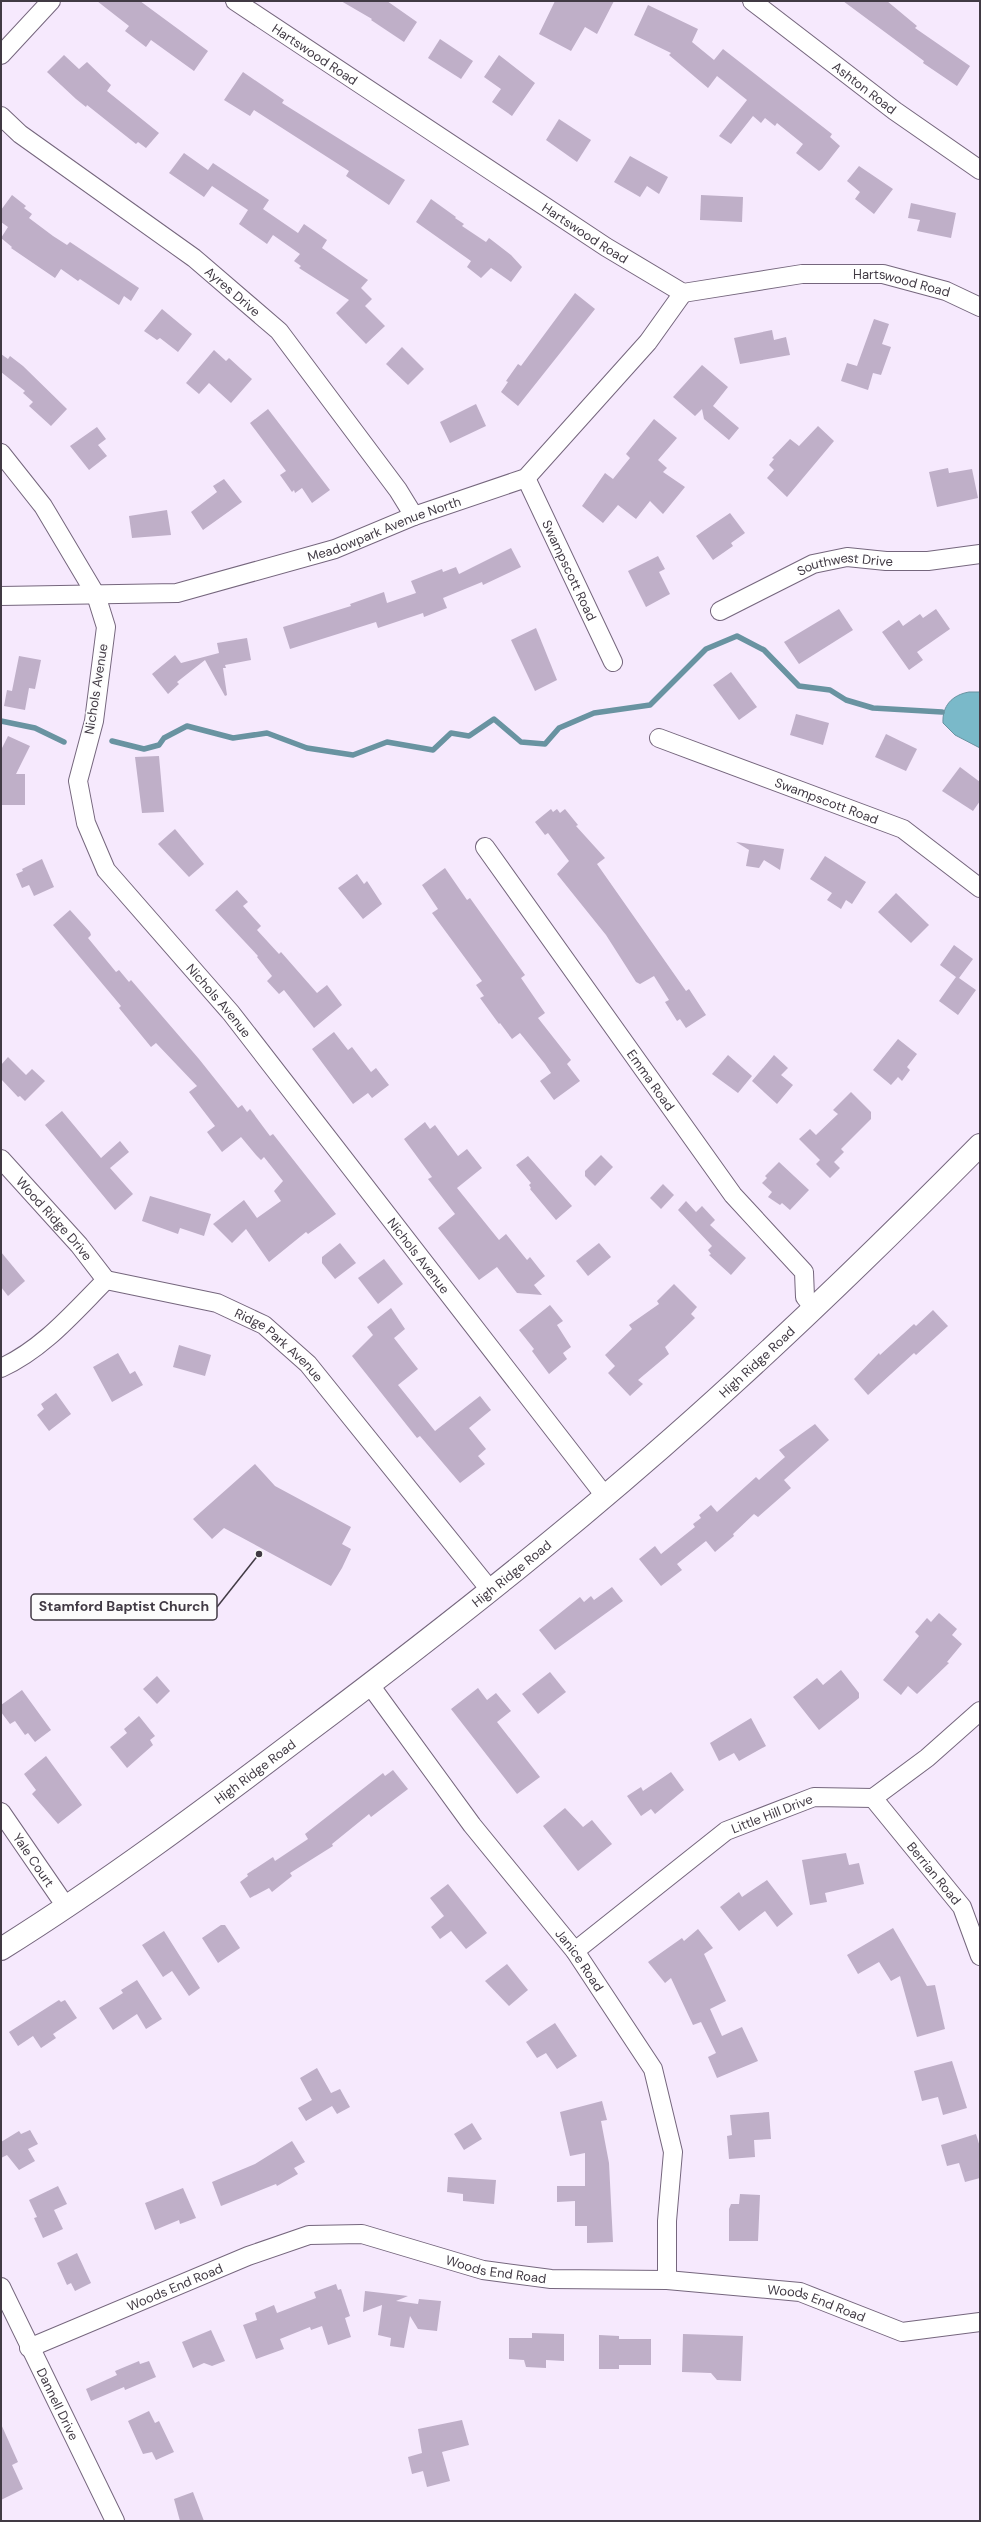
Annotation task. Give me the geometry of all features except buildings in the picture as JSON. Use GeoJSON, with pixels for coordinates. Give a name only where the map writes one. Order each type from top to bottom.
{"type":"FeatureCollection","features":[{"type":"Feature","properties":{"kind":"main road","name":"High Ridge Road"},"geometry":{"type":"LineString","coordinates":[[1,1949],[67,1908],[370,1685],[491,1590],[604,1496],[737,1381],[814,1308],[980,1145]]}},
{"type":"Feature","properties":{"kind":"street"},"geometry":{"type":"LineString","coordinates":[[1,56],[51,1]]}},
{"type":"Feature","properties":{"kind":"street","name":"Hartswood Road"},"geometry":{"type":"LineString","coordinates":[[235,1],[606,248],[683,293],[802,274],[883,274],[946,291],[980,307]]}},
{"type":"Feature","properties":{"kind":"street","name":"Ashton Road"},"geometry":{"type":"LineString","coordinates":[[752,1],[896,112],[980,170]]}},
{"type":"Feature","properties":{"kind":"street","name":"Ayres Drive"},"geometry":{"type":"LineString","coordinates":[[1,116],[20,134],[194,258],[279,331],[398,490],[414,516]]}},
{"type":"Feature","properties":{"kind":"street","name":"Meadowpark Avenue North"},"geometry":{"type":"LineString","coordinates":[[1,596],[177,593],[335,549],[414,516],[526,478],[648,342],[683,293]]}},
{"type":"Feature","properties":{"kind":"street","name":"Nichols Avenue"},"geometry":{"type":"LineString","coordinates":[[1,453],[43,506],[96,595],[106,627],[94,721],[78,781],[86,823],[106,870],[231,1013],[604,1496]]}},
{"type":"Feature","properties":{"kind":"street","name":"Swampscott Road"},"geometry":{"type":"LineString","coordinates":[[526,478],[613,662]]}},
{"type":"Feature","properties":{"kind":"street","name":"Southwest Drive"},"geometry":{"type":"LineString","coordinates":[[720,611],[813,564],[847,556],[886,561],[928,562],[980,554]]}},
{"type":"Feature","properties":{"kind":"street","name":"Swampscott Road"},"geometry":{"type":"LineString","coordinates":[[660,738],[903,829],[980,888]]}},
{"type":"Feature","properties":{"kind":"street","name":"Emma Road"},"geometry":{"type":"LineString","coordinates":[[485,847],[733,1195],[804,1272],[805,1296],[814,1308]]}},
{"type":"Feature","properties":{"kind":"street","name":"Wood Ridge Drive"},"geometry":{"type":"LineString","coordinates":[[1,1159],[79,1245],[106,1280]]}},
{"type":"Feature","properties":{"kind":"street"},"geometry":{"type":"LineString","coordinates":[[1,1368],[11,1363],[58,1329],[106,1280]]}},
{"type":"Feature","properties":{"kind":"street","name":"Ridge Park Avenue"},"geometry":{"type":"LineString","coordinates":[[106,1280],[217,1303],[264,1325],[308,1364],[491,1590]]}},
{"type":"Feature","properties":{"kind":"street","name":"Janice Road"},"geometry":{"type":"LineString","coordinates":[[370,1685],[472,1825],[575,1951],[653,2069],[673,2152],[667,2221],[667,2280]]}},
{"type":"Feature","properties":{"kind":"street"},"geometry":{"type":"LineString","coordinates":[[873,1798],[928,1758],[980,1711]]}},
{"type":"Feature","properties":{"kind":"street","name":"Little Hill Drive"},"geometry":{"type":"LineString","coordinates":[[575,1951],[726,1831],[814,1797],[873,1798]]}},
{"type":"Feature","properties":{"kind":"street","name":"Berrian Road"},"geometry":{"type":"LineString","coordinates":[[873,1798],[962,1907],[979,1952]]}},
{"type":"Feature","properties":{"kind":"street","name":"Yale Court"},"geometry":{"type":"LineString","coordinates":[[1,1812],[67,1908]]}},
{"type":"Feature","properties":{"kind":"street","name":"Woods End Road"},"geometry":{"type":"LineString","coordinates":[[29,2348],[248,2256],[309,2235],[362,2234],[483,2270],[551,2279],[667,2280],[800,2292],[902,2332],[980,2322]]}},
{"type":"Feature","properties":{"kind":"street","name":"Dannell Drive"},"geometry":{"type":"LineString","coordinates":[[1,2287],[29,2348],[115,2521]]}},
{"type":"Feature","properties":{"kind":"water"},"geometry":{"type":"Polygon","coordinates":[[[980,692],[980,748],[955,735],[943,723],[944,711],[949,702],[963,693],[980,692]]]}},
{"type":"Feature","properties":{"kind":"waterway"},"geometry":{"type":"LineString","coordinates":[[112,741],[144,749],[159,745],[164,738],[187,726],[233,738],[267,733],[307,748],[353,755],[387,742],[433,750],[451,733],[469,736],[494,719],[521,742],[545,744],[559,728],[594,713],[650,705],[706,649],[737,636],[764,650],[799,686],[830,690],[846,700],[873,708],[942,712]]}},
{"type":"Feature","properties":{"kind":"waterway"},"geometry":{"type":"LineString","coordinates":[[1,721],[35,728],[64,742]]}},
{"type":"Feature","properties":{"kind":"place","name":"Stamford Baptist Church"},"geometry":{"type":"Point","coordinates":[259,1554]}}]}
